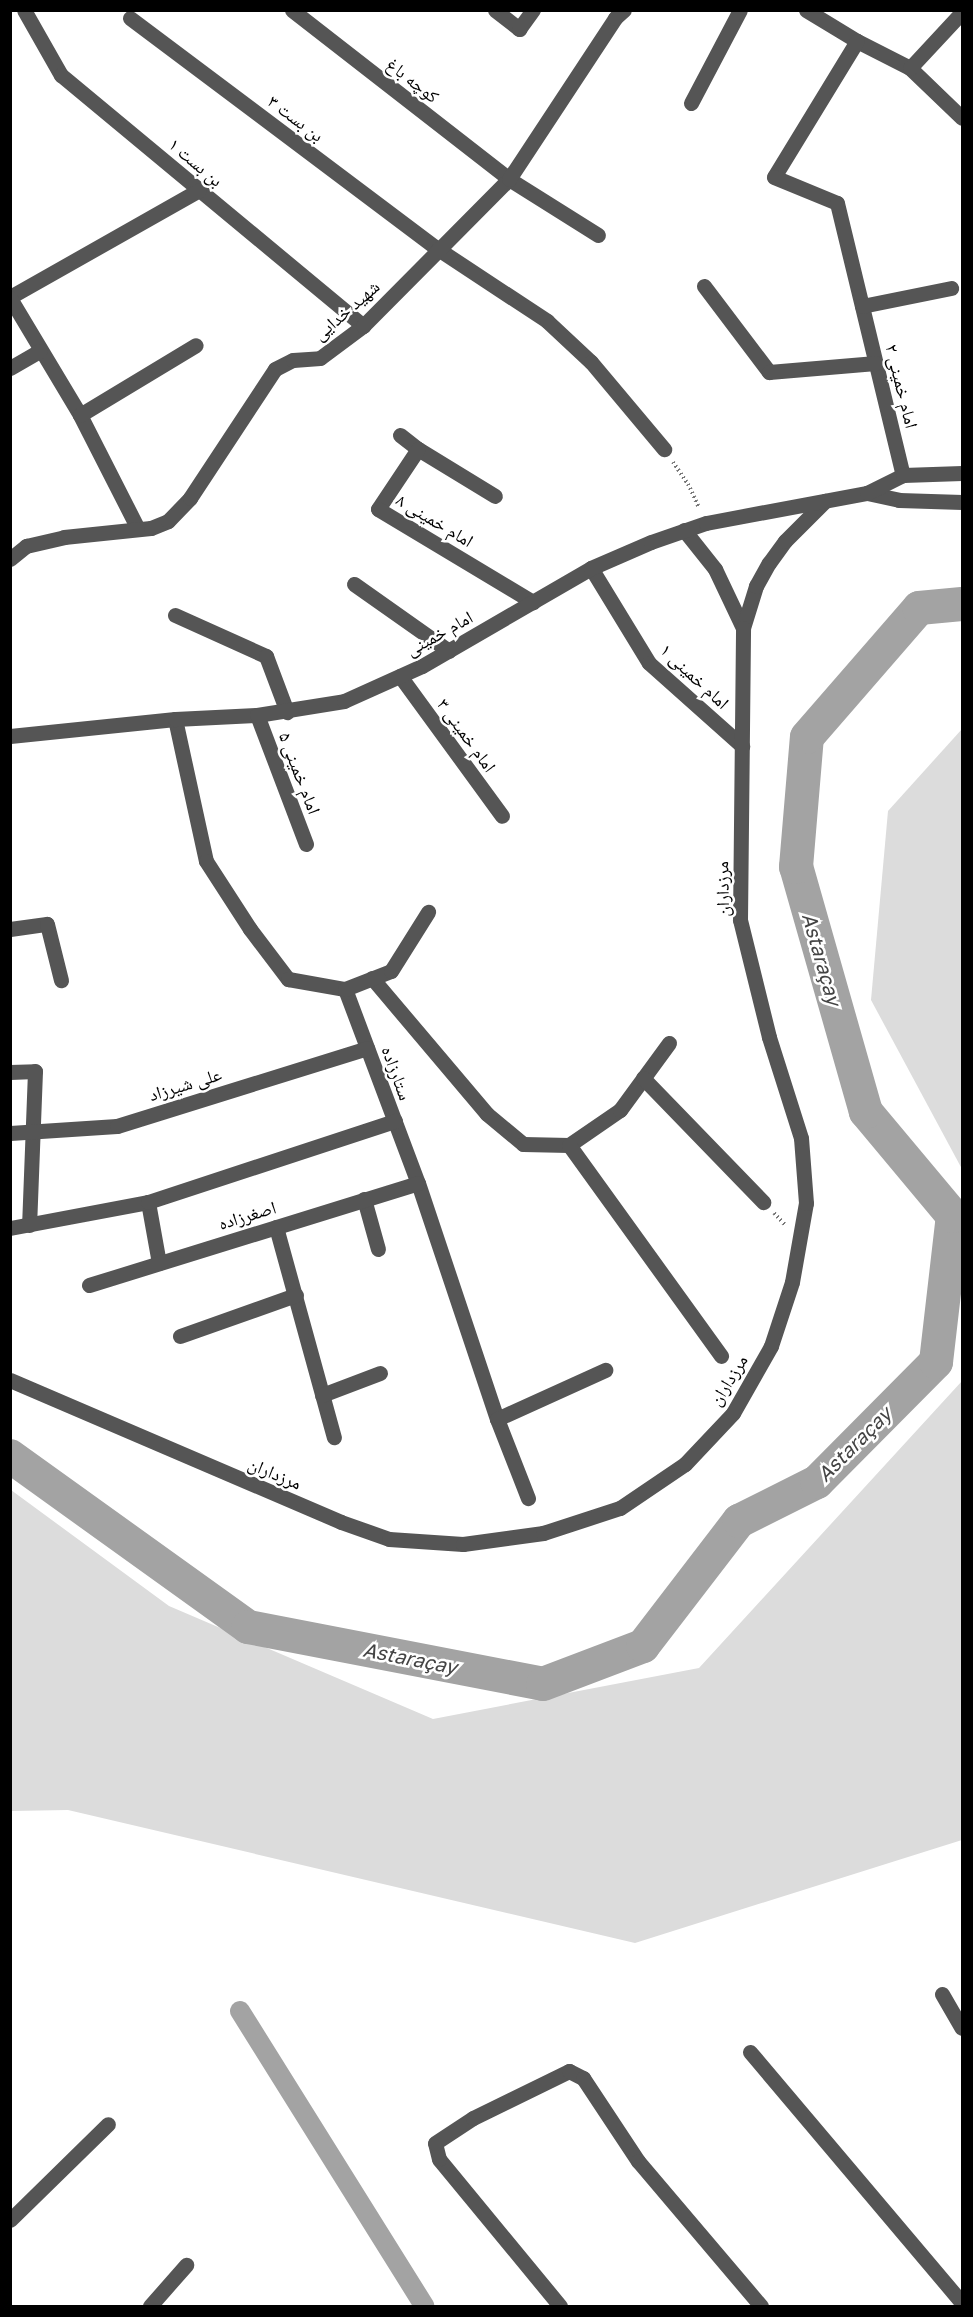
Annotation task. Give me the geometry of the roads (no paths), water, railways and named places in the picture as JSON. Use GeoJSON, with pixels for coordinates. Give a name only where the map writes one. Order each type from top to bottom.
{"type":"FeatureCollection","features":[{"type":"Feature","properties":{"kind":"street","name":"بن بست ۱"},"geometry":{"type":"LineString","coordinates":[[24,10],[61,75],[363,326]]}},
{"type":"Feature","properties":{"kind":"street","name":"کوچه باغ"},"geometry":{"type":"LineString","coordinates":[[292,10],[509,180],[598,235]]}},
{"type":"Feature","properties":{"kind":"street"},"geometry":{"type":"LineString","coordinates":[[495,10],[519,28],[533,10]]}},
{"type":"Feature","properties":{"kind":"street"},"geometry":{"type":"LineString","coordinates":[[692,103],[740,10]]}},
{"type":"Feature","properties":{"kind":"street"},"geometry":{"type":"LineString","coordinates":[[807,10],[857,41],[910,68],[963,118]]}},
{"type":"Feature","properties":{"kind":"street"},"geometry":{"type":"LineString","coordinates":[[910,68],[963,12]]}},
{"type":"Feature","properties":{"kind":"street","name":"شهید خدایی"},"geometry":{"type":"LineString","coordinates":[[10,559],[26,546],[64,537],[151,528],[168,521],[190,498],[275,369],[293,360],[320,358],[363,326],[509,180],[614,13]]}},
{"type":"Feature","properties":{"kind":"street","name":"بن بست ۳"},"geometry":{"type":"LineString","coordinates":[[130,18],[438,249],[547,321],[591,362],[664,449]]}},
{"type":"Feature","properties":{"kind":"street","name":"امام خمینی ۲"},"geometry":{"type":"LineString","coordinates":[[857,41],[774,177],[837,203],[903,475]]}},
{"type":"Feature","properties":{"kind":"street"},"geometry":{"type":"LineString","coordinates":[[138,529],[80,415],[10,297],[199,190]]}},
{"type":"Feature","properties":{"kind":"street"},"geometry":{"type":"LineString","coordinates":[[704,286],[769,372],[876,363]]}},
{"type":"Feature","properties":{"kind":"street"},"geometry":{"type":"LineString","coordinates":[[862,306],[951,288]]}},
{"type":"Feature","properties":{"kind":"street"},"geometry":{"type":"LineString","coordinates":[[80,415],[196,345]]}},
{"type":"Feature","properties":{"kind":"street"},"geometry":{"type":"LineString","coordinates":[[10,368],[40,351]]}},
{"type":"Feature","properties":{"kind":"street"},"geometry":{"type":"LineString","coordinates":[[400,435],[418,449],[495,496]]}},
{"type":"Feature","properties":{"kind":"street","name":"امام خمینی ۸"},"geometry":{"type":"LineString","coordinates":[[418,449],[378,509],[533,602]]}},
{"type":"Feature","properties":{"kind":"street","name":"امام خمینی"},"geometry":{"type":"LineString","coordinates":[[10,736],[175,719],[287,712],[344,701],[449,651],[591,568],[684,530],[706,523],[867,493],[903,475],[963,473]]}},
{"type":"Feature","properties":{"kind":"street","name":"امام خمینی"},"geometry":{"type":"LineString","coordinates":[[867,493],[899,500],[963,502]]}},
{"type":"Feature","properties":{"kind":"street","name":"مرزداران"},"geometry":{"type":"LineString","coordinates":[[10,1380],[340,1522],[389,1539],[463,1544],[543,1533],[620,1508],[685,1464],[733,1413],[771,1346],[792,1282],[806,1203],[801,1138],[770,1037],[740,920],[743,627],[756,586],[769,563],[784,541],[825,501]]}},
{"type":"Feature","properties":{"kind":"street","name":"مرزداران"},"geometry":{"type":"LineString","coordinates":[[684,530],[716,569],[743,627]]}},
{"type":"Feature","properties":{"kind":"street","name":"امام خمینی ۱"},"geometry":{"type":"LineString","coordinates":[[591,568],[649,663],[742,746]]}},
{"type":"Feature","properties":{"kind":"street"},"geometry":{"type":"LineString","coordinates":[[354,584],[449,651]]}},
{"type":"Feature","properties":{"kind":"street"},"geometry":{"type":"LineString","coordinates":[[175,615],[266,656],[287,712]]}},
{"type":"Feature","properties":{"kind":"street","name":"امام خمینی ۳"},"geometry":{"type":"LineString","coordinates":[[400,676],[502,816]]}},
{"type":"Feature","properties":{"kind":"street","name":"امام خمینی ۵"},"geometry":{"type":"LineString","coordinates":[[257,715],[306,844]]}},
{"type":"Feature","properties":{"kind":"street"},"geometry":{"type":"LineString","coordinates":[[175,719],[206,861],[288,980],[345,989],[391,971],[428,912]]}},
{"type":"Feature","properties":{"kind":"street"},"geometry":{"type":"LineString","coordinates":[[10,929],[46,924],[61,980]]}},
{"type":"Feature","properties":{"kind":"street"},"geometry":{"type":"LineString","coordinates":[[372,978],[487,1114],[523,1144],[569,1145],[620,1110],[669,1043]]}},
{"type":"Feature","properties":{"kind":"street","name":"ستارزاده"},"geometry":{"type":"LineString","coordinates":[[345,989],[418,1183],[497,1419],[528,1498]]}},
{"type":"Feature","properties":{"kind":"street","name":"علی شیرزاد"},"geometry":{"type":"LineString","coordinates":[[10,1132],[117,1126],[367,1048]]}},
{"type":"Feature","properties":{"kind":"street"},"geometry":{"type":"LineString","coordinates":[[10,1072],[35,1071],[29,1225]]}},
{"type":"Feature","properties":{"kind":"street"},"geometry":{"type":"LineString","coordinates":[[643,1078],[763,1202]]}},
{"type":"Feature","properties":{"kind":"street"},"geometry":{"type":"LineString","coordinates":[[10,1228],[148,1202],[394,1121]]}},
{"type":"Feature","properties":{"kind":"street"},"geometry":{"type":"LineString","coordinates":[[569,1145],[721,1356]]}},
{"type":"Feature","properties":{"kind":"street","name":"اصغرزاده"},"geometry":{"type":"LineString","coordinates":[[89,1285],[418,1183]]}},
{"type":"Feature","properties":{"kind":"street"},"geometry":{"type":"LineString","coordinates":[[364,1199],[378,1249]]}},
{"type":"Feature","properties":{"kind":"street"},"geometry":{"type":"LineString","coordinates":[[148,1202],[159,1263]]}},
{"type":"Feature","properties":{"kind":"street"},"geometry":{"type":"LineString","coordinates":[[276,1227],[318,1372],[334,1437]]}},
{"type":"Feature","properties":{"kind":"street"},"geometry":{"type":"LineString","coordinates":[[180,1336],[296,1295]]}},
{"type":"Feature","properties":{"kind":"street"},"geometry":{"type":"LineString","coordinates":[[497,1419],[605,1370]]}},
{"type":"Feature","properties":{"kind":"street"},"geometry":{"type":"LineString","coordinates":[[322,1395],[380,1373]]}},
{"type":"Feature","properties":{"kind":"street"},"geometry":{"type":"LineString","coordinates":[[942,1994],[963,2028]]}},
{"type":"Feature","properties":{"kind":"street"},"geometry":{"type":"LineString","coordinates":[[750,2052],[963,2303]]}},
{"type":"Feature","properties":{"kind":"street"},"geometry":{"type":"LineString","coordinates":[[560,2307],[439,2159],[435,2143],[473,2118],[569,2071],[583,2078],[638,2161],[761,2307]]}},
{"type":"Feature","properties":{"kind":"street"},"geometry":{"type":"LineString","coordinates":[[10,2220],[108,2124]]}},
{"type":"Feature","properties":{"kind":"street"},"geometry":{"type":"LineString","coordinates":[[150,2307],[186,2265]]}},
{"type":"Feature","properties":{"kind":"waterway","name":"Astaraçay"},"geometry":{"type":"LineString","coordinates":[[10,1456],[248,1627],[543,1684],[643,1646],[739,1521],[817,1482],[936,1362],[953,1216],[866,1112],[796,867],[807,737],[919,608],[962,604]]}},
{"type":"Feature","properties":{"kind":"waterway"},"geometry":{"type":"LineString","coordinates":[[240,2011],[424,2306]]}}]}
